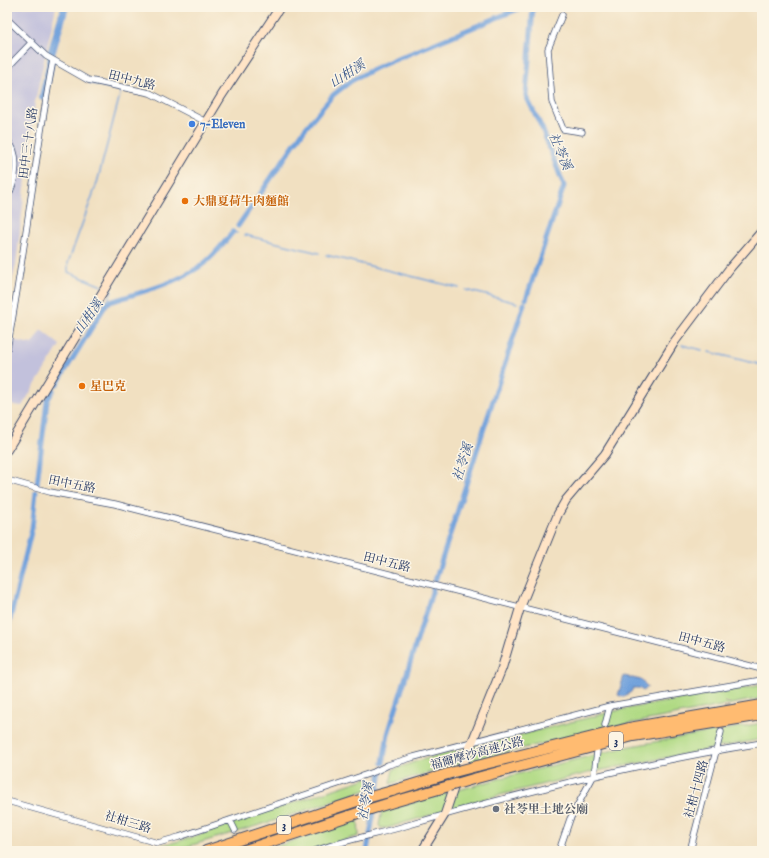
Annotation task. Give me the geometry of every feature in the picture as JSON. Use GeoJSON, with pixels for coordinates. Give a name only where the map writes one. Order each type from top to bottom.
{"type":"FeatureCollection","features":[{"type":"Feature","properties":{"kind":"highway","name":"福爾摩沙高速公路"},"geometry":{"type":"LineString","coordinates":[[206,851],[454,772],[630,728],[762,705]]}},
{"type":"Feature","properties":{"kind":"highway","name":"福爾摩沙高速公路"},"geometry":{"type":"LineString","coordinates":[[242,851],[390,803],[633,736],[762,715]]}},
{"type":"Feature","properties":{"kind":"highway"},"geometry":{"type":"LineString","coordinates":[[246,851],[274,840]]}},
{"type":"Feature","properties":{"kind":"highway"},"geometry":{"type":"LineString","coordinates":[[200,851],[233,842]]}},
{"type":"Feature","properties":{"kind":"street"},"geometry":{"type":"LineString","coordinates":[[7,450],[206,122],[280,7]]}},
{"type":"Feature","properties":{"kind":"street"},"geometry":{"type":"LineString","coordinates":[[562,15],[548,49],[552,102],[563,129],[582,132]]}},
{"type":"Feature","properties":{"kind":"street","name":"田中九路"},"geometry":{"type":"LineString","coordinates":[[7,19],[53,60],[88,80],[150,94],[206,122]]}},
{"type":"Feature","properties":{"kind":"street"},"geometry":{"type":"LineString","coordinates":[[7,68],[32,42]]}},
{"type":"Feature","properties":{"kind":"street","name":"田中三十八路"},"geometry":{"type":"LineString","coordinates":[[7,349],[20,283],[40,130],[53,60]]}},
{"type":"Feature","properties":{"kind":"street"},"geometry":{"type":"LineString","coordinates":[[7,140],[15,157],[15,180],[7,197]]}},
{"type":"Feature","properties":{"kind":"street"},"geometry":{"type":"LineString","coordinates":[[422,851],[445,814],[454,787],[502,668],[520,608],[558,514],[566,500],[605,454],[675,340],[730,268],[762,231]]}},
{"type":"Feature","properties":{"kind":"street","name":"田中五路"},"geometry":{"type":"LineString","coordinates":[[7,480],[50,492],[115,504],[762,669]]}},
{"type":"Feature","properties":{"kind":"street","name":"社柑三路"},"geometry":{"type":"LineString","coordinates":[[7,801],[158,842],[230,820],[374,772],[388,765],[474,740],[610,706],[762,680]]}},
{"type":"Feature","properties":{"kind":"street"},"geometry":{"type":"LineString","coordinates":[[605,725],[610,706]]}},
{"type":"Feature","properties":{"kind":"street","name":"社柑十四路"},"geometry":{"type":"LineString","coordinates":[[690,851],[721,732]]}},
{"type":"Feature","properties":{"kind":"street"},"geometry":{"type":"LineString","coordinates":[[318,850],[445,814],[594,775],[717,750],[762,743]]}},
{"type":"Feature","properties":{"kind":"street"},"geometry":{"type":"LineString","coordinates":[[559,851],[570,818],[594,775],[597,752]]}},
{"type":"Feature","properties":{"kind":"street"},"geometry":{"type":"LineString","coordinates":[[230,820],[235,830]]}},
{"type":"Feature","properties":{"kind":"shaded area"},"geometry":{"type":"Polygon","coordinates":[[[7,7],[56,7],[35,102],[16,264],[7,302],[7,7]]]}},
{"type":"Feature","properties":{"kind":"shaded area"},"geometry":{"type":"Polygon","coordinates":[[[41,330],[60,345],[22,406],[7,404],[7,339],[32,344],[41,330]]]}},
{"type":"Feature","properties":{"kind":"green space"},"geometry":{"type":"Polygon","coordinates":[[[762,685],[762,698],[612,727],[457,764],[390,784],[393,770],[417,761],[619,710],[762,685]]]}},
{"type":"Feature","properties":{"kind":"green space"},"geometry":{"type":"Polygon","coordinates":[[[762,723],[762,739],[592,772],[480,800],[387,828],[381,828],[379,825],[382,811],[502,778],[626,747],[762,723]]]}},
{"type":"Feature","properties":{"kind":"green space"},"geometry":{"type":"Polygon","coordinates":[[[370,777],[370,784],[366,790],[273,821],[172,851],[138,851],[183,840],[370,777]]]}},
{"type":"Feature","properties":{"kind":"green space"},"geometry":{"type":"Polygon","coordinates":[[[358,818],[359,836],[307,851],[264,851],[358,818]]]}},
{"type":"Feature","properties":{"kind":"water"},"geometry":{"type":"Polygon","coordinates":[[[624,676],[641,680],[648,687],[643,691],[639,688],[633,688],[631,692],[623,697],[618,695],[624,676]]]}},
{"type":"Feature","properties":{"kind":"waterway"},"geometry":{"type":"LineString","coordinates":[[51,54],[65,7]]}},
{"type":"Feature","properties":{"kind":"waterway","name":"山柑溪"},"geometry":{"type":"LineString","coordinates":[[238,226],[304,130],[333,95],[351,81],[375,68],[523,7]]}},
{"type":"Feature","properties":{"kind":"waterway","name":"社苓溪"},"geometry":{"type":"LineString","coordinates":[[526,299],[564,186],[542,128],[526,96],[533,7]]}},
{"type":"Feature","properties":{"kind":"waterway"},"geometry":{"type":"LineString","coordinates":[[43,96],[51,60]]}},
{"type":"Feature","properties":{"kind":"waterway"},"geometry":{"type":"LineString","coordinates":[[89,83],[121,91],[97,183],[68,263],[68,272],[102,286]]}},
{"type":"Feature","properties":{"kind":"waterway","name":"山柑溪"},"geometry":{"type":"LineString","coordinates":[[233,232],[237,233]]}},
{"type":"Feature","properties":{"kind":"waterway","name":"山柑溪"},"geometry":{"type":"LineString","coordinates":[[57,384],[107,303],[153,289],[186,275],[207,261],[233,232]]}},
{"type":"Feature","properties":{"kind":"waterway"},"geometry":{"type":"LineString","coordinates":[[245,235],[319,253]]}},
{"type":"Feature","properties":{"kind":"waterway"},"geometry":{"type":"LineString","coordinates":[[326,255],[459,288]]}},
{"type":"Feature","properties":{"kind":"waterway"},"geometry":{"type":"LineString","coordinates":[[107,303],[112,291],[109,289]]}},
{"type":"Feature","properties":{"kind":"waterway"},"geometry":{"type":"LineString","coordinates":[[466,290],[517,303]]}},
{"type":"Feature","properties":{"kind":"waterway","name":"社苓溪"},"geometry":{"type":"LineString","coordinates":[[435,581],[524,304]]}},
{"type":"Feature","properties":{"kind":"waterway"},"geometry":{"type":"LineString","coordinates":[[682,345],[702,350]]}},
{"type":"Feature","properties":{"kind":"waterway"},"geometry":{"type":"LineString","coordinates":[[709,352],[762,365]]}},
{"type":"Feature","properties":{"kind":"waterway","name":"山柑溪"},"geometry":{"type":"LineString","coordinates":[[37,484],[47,401],[53,390]]}},
{"type":"Feature","properties":{"kind":"waterway","name":"山柑溪"},"geometry":{"type":"LineString","coordinates":[[7,632],[32,528],[36,492]]}},
{"type":"Feature","properties":{"kind":"waterway","name":"社苓溪"},"geometry":{"type":"LineString","coordinates":[[383,763],[388,734],[433,589]]}},
{"type":"Feature","properties":{"kind":"waterway","name":"社苓溪"},"geometry":{"type":"LineString","coordinates":[[370,834],[381,772]]}},
{"type":"Feature","properties":{"kind":"waterway","name":"社苓溪"},"geometry":{"type":"LineString","coordinates":[[367,851],[369,839]]}},
{"type":"Feature","properties":{"kind":"tunnel"},"geometry":{"type":"LineString","coordinates":[[721,732],[729,698]]}},
{"type":"Feature","properties":{"kind":"tunnel"},"geometry":{"type":"LineString","coordinates":[[366,812],[370,786]]}},
{"type":"Feature","properties":{"kind":"place","name":"7-Eleven"},"geometry":{"type":"Point","coordinates":[192,124]}},
{"type":"Feature","properties":{"kind":"place","name":"大鼎夏荷牛肉麵館"},"geometry":{"type":"Point","coordinates":[185,201]}},
{"type":"Feature","properties":{"kind":"place","name":"星巴克"},"geometry":{"type":"Point","coordinates":[82,386]}},
{"type":"Feature","properties":{"kind":"place","name":"社苓里土地公廟"},"geometry":{"type":"Point","coordinates":[496,809]}}]}
